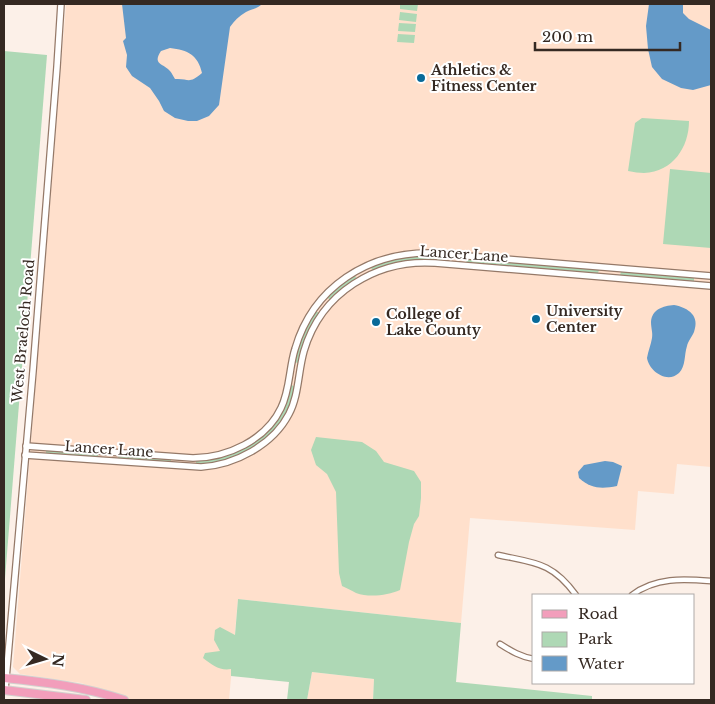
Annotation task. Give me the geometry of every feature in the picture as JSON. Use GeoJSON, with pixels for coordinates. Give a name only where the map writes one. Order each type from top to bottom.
{"type":"FeatureCollection","features":[{"type":"Feature","properties":{"kind":"main road"},"geometry":{"type":"LineString","coordinates":[[5,678],[77,687],[124,700]]}},
{"type":"Feature","properties":{"kind":"main road"},"geometry":{"type":"LineString","coordinates":[[4,690],[86,700]]}},
{"type":"Feature","properties":{"kind":"street","name":"West Braeloch Road"},"geometry":{"type":"LineString","coordinates":[[4,690],[54,106],[60,4]]}},
{"type":"Feature","properties":{"kind":"street","name":"Lancer Lane"},"geometry":{"type":"LineString","coordinates":[[26,446],[193,458],[218,456],[234,450],[260,434],[278,414],[286,397],[296,344],[305,323],[318,303],[340,281],[354,272],[391,257],[414,253],[431,253],[711,276]]}},
{"type":"Feature","properties":{"kind":"street","name":"Lancer Lane"},"geometry":{"type":"LineString","coordinates":[[25,455],[201,468],[230,462],[245,455],[265,442],[279,428],[288,415],[294,400],[307,341],[326,308],[351,285],[390,267],[417,262],[435,262],[711,286]]}},
{"type":"Feature","properties":{"kind":"street"},"geometry":{"type":"LineString","coordinates":[[498,555],[528,560],[548,568],[557,573],[575,594]]}},
{"type":"Feature","properties":{"kind":"street"},"geometry":{"type":"LineString","coordinates":[[634,594],[644,587],[662,581],[683,579],[711,581]]}},
{"type":"Feature","properties":{"kind":"street"},"geometry":{"type":"LineString","coordinates":[[500,644],[517,654],[532,660]]}},
{"type":"Feature","properties":{"kind":"shaded area","name":"College of Lake County"},"geometry":{"type":"Polygon","coordinates":[[[66,4],[711,4],[711,467],[677,464],[674,494],[638,491],[635,530],[470,518],[461,623],[238,599],[229,700],[132,700],[81,683],[20,674],[13,667],[66,4]]]}},
{"type":"Feature","properties":{"kind":"shaded area"},"geometry":{"type":"Polygon","coordinates":[[[312,672],[374,679],[373,700],[307,700],[312,672]]]}},
{"type":"Feature","properties":{"kind":"green space"},"geometry":{"type":"Polygon","coordinates":[[[400,4],[418,4],[417,11],[400,9],[400,4]]]}},
{"type":"Feature","properties":{"kind":"green space"},"geometry":{"type":"Polygon","coordinates":[[[400,12],[417,14],[416,22],[399,20],[400,12]]]}},
{"type":"Feature","properties":{"kind":"green space"},"geometry":{"type":"Polygon","coordinates":[[[399,23],[416,24],[415,32],[398,31],[399,23]]]}},
{"type":"Feature","properties":{"kind":"green space"},"geometry":{"type":"Polygon","coordinates":[[[398,34],[415,35],[414,43],[397,42],[398,34]]]}},
{"type":"Feature","properties":{"kind":"green space"},"geometry":{"type":"Polygon","coordinates":[[[4,51],[47,55],[4,591],[4,51]]]}},
{"type":"Feature","properties":{"kind":"green space"},"geometry":{"type":"Polygon","coordinates":[[[642,118],[689,121],[686,140],[682,149],[671,163],[654,172],[628,171],[635,123],[642,118]]]}},
{"type":"Feature","properties":{"kind":"green space"},"geometry":{"type":"Polygon","coordinates":[[[670,169],[711,173],[711,248],[663,244],[670,169]]]}},
{"type":"Feature","properties":{"kind":"green space"},"geometry":{"type":"Polygon","coordinates":[[[412,256],[442,257],[442,260],[406,261],[372,270],[371,267],[386,261],[412,256]]]}},
{"type":"Feature","properties":{"kind":"green space"},"geometry":{"type":"Polygon","coordinates":[[[466,258],[599,270],[598,273],[466,262],[466,258]]]}},
{"type":"Feature","properties":{"kind":"green space"},"geometry":{"type":"Polygon","coordinates":[[[621,272],[694,278],[694,281],[620,275],[621,272]]]}},
{"type":"Feature","properties":{"kind":"green space"},"geometry":{"type":"Polygon","coordinates":[[[355,275],[356,278],[330,300],[327,297],[334,290],[355,275]]]}},
{"type":"Feature","properties":{"kind":"green space"},"geometry":{"type":"Polygon","coordinates":[[[316,311],[319,313],[306,337],[298,363],[294,362],[303,335],[316,311]]]}},
{"type":"Feature","properties":{"kind":"green space"},"geometry":{"type":"Polygon","coordinates":[[[291,385],[294,386],[294,390],[287,412],[279,424],[263,440],[232,458],[211,464],[196,465],[196,461],[221,457],[256,442],[274,425],[283,411],[291,385]]]}},
{"type":"Feature","properties":{"kind":"green space"},"geometry":{"type":"Polygon","coordinates":[[[316,437],[362,442],[376,451],[384,462],[414,471],[421,482],[419,516],[414,524],[409,542],[400,590],[373,596],[356,593],[342,586],[339,573],[336,492],[327,474],[316,465],[311,450],[316,437]]]}},
{"type":"Feature","properties":{"kind":"green space"},"geometry":{"type":"Polygon","coordinates":[[[46,450],[98,454],[98,457],[46,453],[46,450]]]}},
{"type":"Feature","properties":{"kind":"green space"},"geometry":{"type":"Polygon","coordinates":[[[118,456],[171,459],[171,463],[118,459],[118,456]]]}},
{"type":"Feature","properties":{"kind":"green space"},"geometry":{"type":"Polygon","coordinates":[[[238,599],[461,623],[456,682],[592,696],[592,700],[373,700],[374,679],[312,672],[307,700],[287,700],[289,682],[231,676],[231,669],[220,668],[203,658],[205,653],[220,651],[214,640],[215,630],[220,627],[235,635],[238,599]]]}},
{"type":"Feature","properties":{"kind":"water"},"geometry":{"type":"Polygon","coordinates":[[[122,4],[262,4],[241,15],[230,27],[219,105],[209,116],[197,121],[175,118],[164,111],[150,88],[132,76],[126,67],[127,55],[123,41],[126,38],[122,4]],[[170,48],[161,51],[158,59],[175,79],[191,80],[202,73],[198,62],[191,54],[170,48]]]}},
{"type":"Feature","properties":{"kind":"water"},"geometry":{"type":"Polygon","coordinates":[[[649,4],[683,4],[683,13],[689,19],[711,30],[711,85],[693,90],[681,88],[662,79],[652,67],[646,26],[649,4]]]}},
{"type":"Feature","properties":{"kind":"water"},"geometry":{"type":"Polygon","coordinates":[[[674,305],[689,311],[696,321],[681,370],[674,376],[664,377],[648,363],[647,358],[652,338],[651,322],[656,311],[662,307],[674,305]]]}},
{"type":"Feature","properties":{"kind":"water"},"geometry":{"type":"Polygon","coordinates":[[[605,461],[622,466],[617,486],[597,487],[579,478],[578,472],[584,465],[605,461]]]}},
{"type":"Feature","properties":{"kind":"place","name":"Athletics & Fitness Center"},"geometry":{"type":"Point","coordinates":[421,78]}},
{"type":"Feature","properties":{"kind":"place","name":"University Center"},"geometry":{"type":"Point","coordinates":[536,319]}},
{"type":"Feature","properties":{"kind":"place","name":"College of Lake County"},"geometry":{"type":"Point","coordinates":[376,322]}}]}
